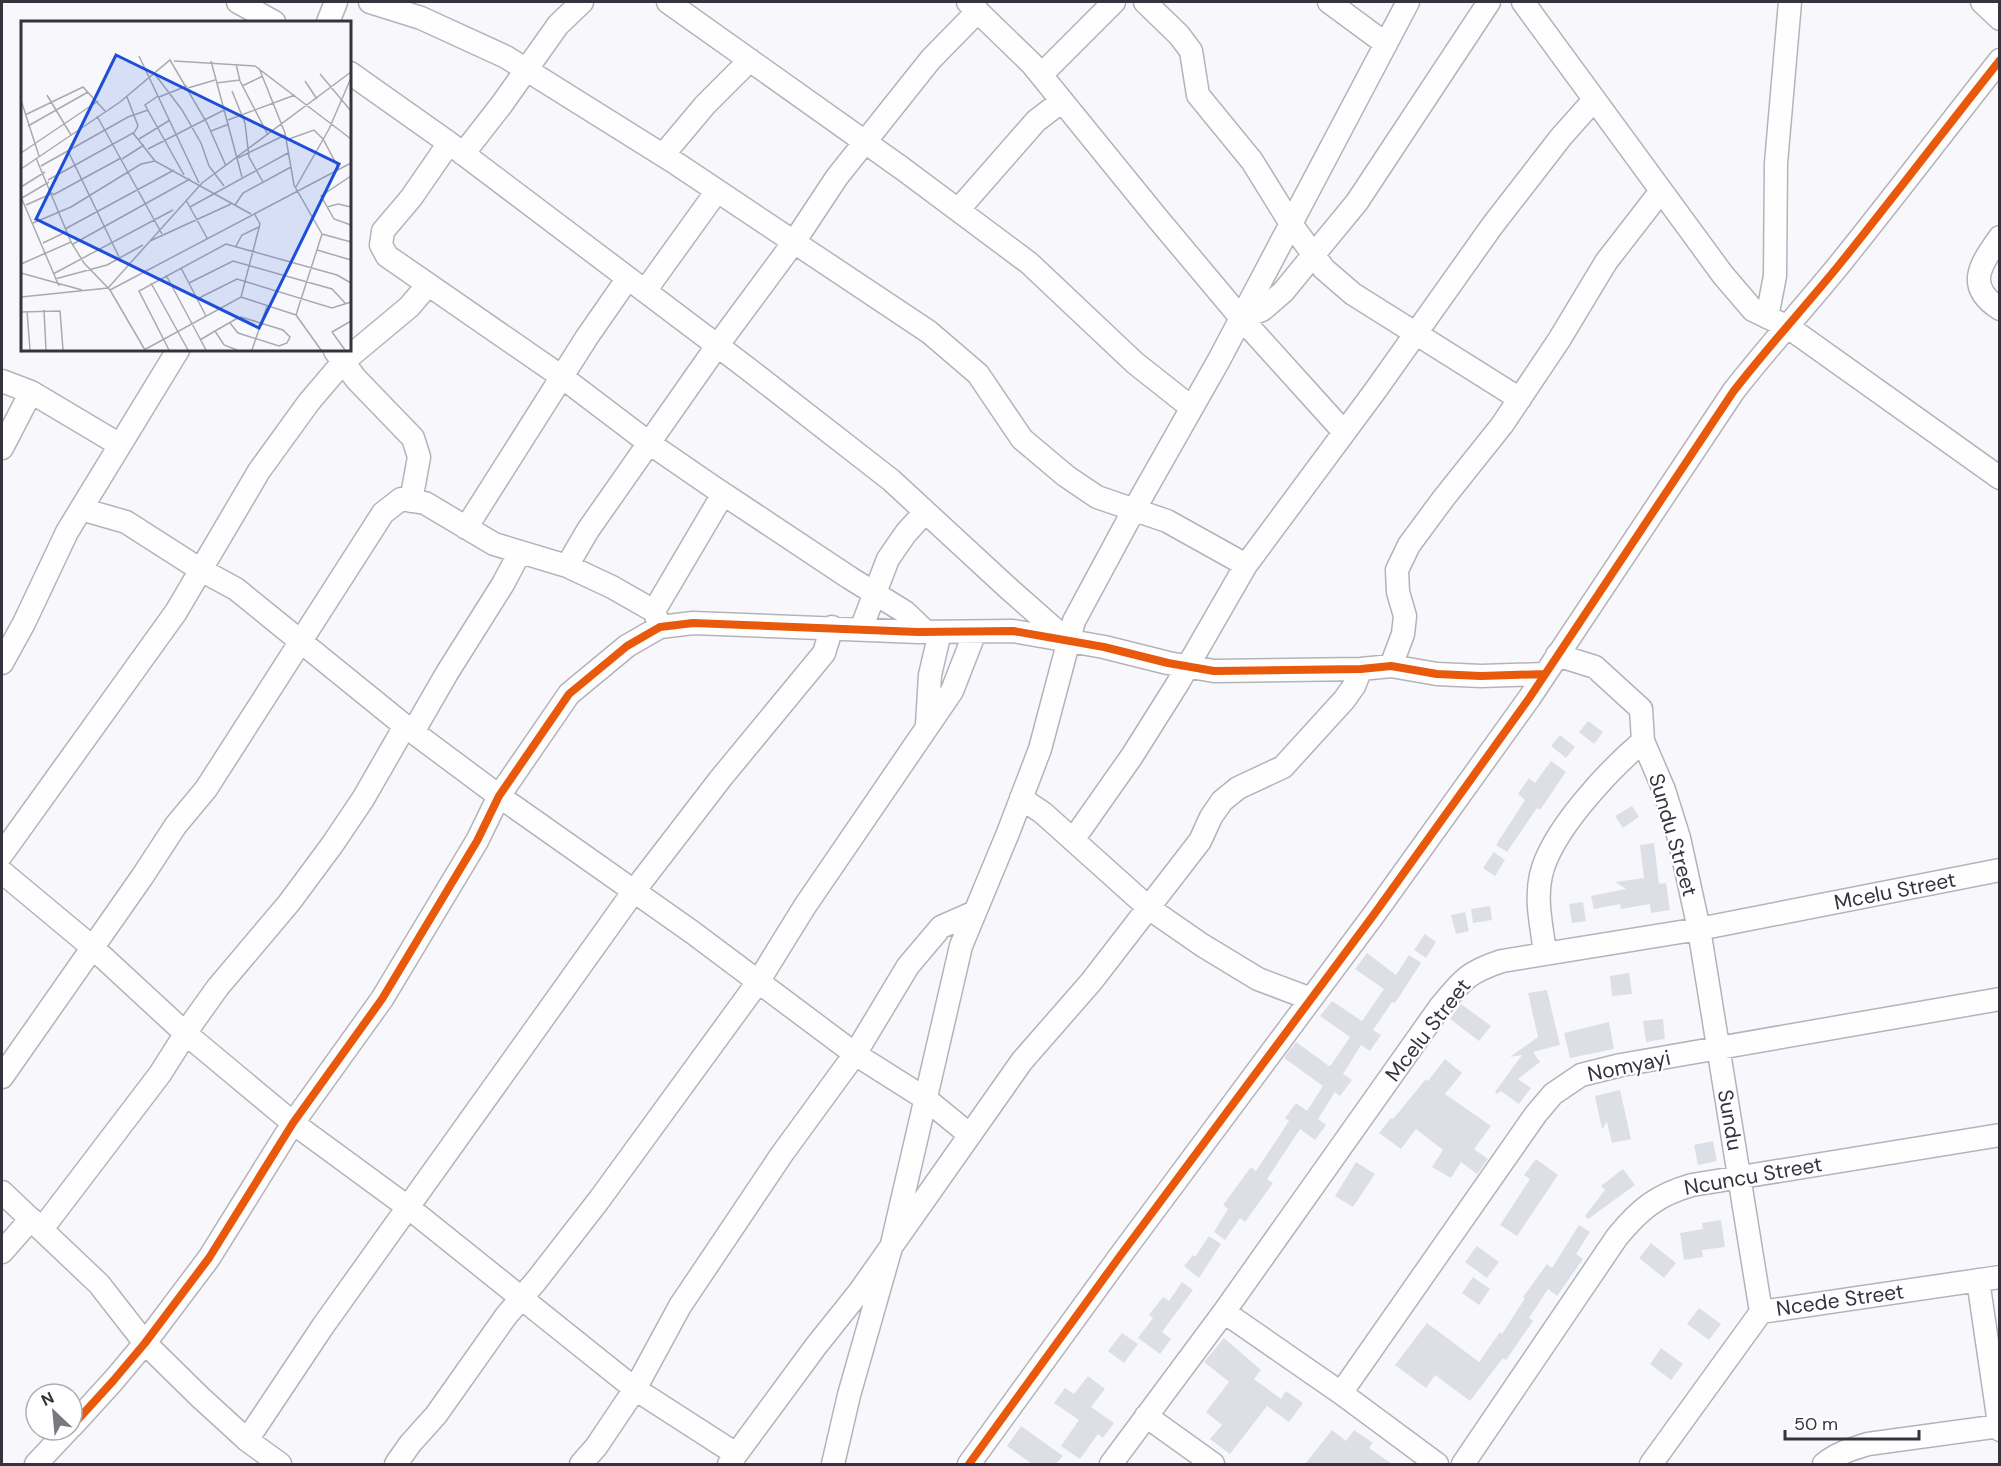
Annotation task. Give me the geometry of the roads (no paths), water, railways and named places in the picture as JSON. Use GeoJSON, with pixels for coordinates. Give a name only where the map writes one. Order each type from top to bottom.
{"type":"FeatureCollection","features":[{"type":"Feature","properties":{"kind":"street"},"geometry":{"type":"LineString","coordinates":[[238,2],[271,21]]}},
{"type":"Feature","properties":{"kind":"street"},"geometry":{"type":"LineString","coordinates":[[328,21],[336,2]]}},
{"type":"Feature","properties":{"kind":"street"},"geometry":{"type":"LineString","coordinates":[[370,2],[422,18],[506,57],[663,155],[929,332],[978,374],[1022,439],[1066,476],[1097,497],[1167,520],[1246,565]]}},
{"type":"Feature","properties":{"kind":"street"},"geometry":{"type":"LineString","coordinates":[[582,2],[558,25],[502,104],[456,148],[383,231],[381,245],[387,256],[561,377],[649,443],[723,494],[933,632]]}},
{"type":"Feature","properties":{"kind":"street"},"geometry":{"type":"LineString","coordinates":[[668,2],[865,142],[1029,263],[1135,363],[1192,408]]}},
{"type":"Feature","properties":{"kind":"street"},"geometry":{"type":"LineString","coordinates":[[1041,75],[1114,2]]}},
{"type":"Feature","properties":{"kind":"street"},"geometry":{"type":"LineString","coordinates":[[1146,2],[1179,35],[1191,51],[1198,95],[1252,161],[1291,224],[1324,269],[1353,294],[1520,399]]}},
{"type":"Feature","properties":{"kind":"street"},"geometry":{"type":"LineString","coordinates":[[1329,2],[1386,44]]}},
{"type":"Feature","properties":{"kind":"street"},"geometry":{"type":"LineString","coordinates":[[833,1464],[849,1395],[892,1244],[961,946],[1040,749],[1074,621],[1241,318],[1408,2]]}},
{"type":"Feature","properties":{"kind":"street"},"geometry":{"type":"LineString","coordinates":[[1241,318],[1262,310],[1283,292],[1315,256],[1357,202],[1489,2]]}},
{"type":"Feature","properties":{"kind":"street"},"geometry":{"type":"LineString","coordinates":[[1767,317],[1775,276],[1776,163],[1790,2]]}},
{"type":"Feature","properties":{"kind":"street"},"geometry":{"type":"LineString","coordinates":[[1982,2],[2000,19]]}},
{"type":"Feature","properties":{"kind":"street"},"geometry":{"type":"LineString","coordinates":[[1532,5],[1594,100],[1723,275],[1753,310],[1788,327],[2000,478]]}},
{"type":"Feature","properties":{"kind":"street"},"geometry":{"type":"LineString","coordinates":[[567,566],[588,530],[717,346],[794,243],[837,177],[973,6],[1041,75],[1241,318],[1344,432]]}},
{"type":"Feature","properties":{"kind":"street"},"geometry":{"type":"LineString","coordinates":[[663,155],[705,105],[750,60]]}},
{"type":"Feature","properties":{"kind":"street"},"geometry":{"type":"LineString","coordinates":[[969,1464],[1120,1256],[1382,904],[1551,664],[1733,392],[1766,349],[1788,327],[2000,60]]}},
{"type":"Feature","properties":{"kind":"street"},"geometry":{"type":"LineString","coordinates":[[351,74],[456,148],[891,480],[1068,641]]}},
{"type":"Feature","properties":{"kind":"street"},"geometry":{"type":"LineString","coordinates":[[958,210],[1036,122],[1062,100]]}},
{"type":"Feature","properties":{"kind":"street"},"geometry":{"type":"LineString","coordinates":[[1073,840],[1132,756],[1246,565],[1492,225],[1561,137],[1594,100]]}},
{"type":"Feature","properties":{"kind":"street"},"geometry":{"type":"LineString","coordinates":[[466,528],[561,377],[717,191]]}},
{"type":"Feature","properties":{"kind":"street"},"geometry":{"type":"LineString","coordinates":[[1391,666],[1403,634],[1405,616],[1398,592],[1397,570],[1408,545],[1502,425],[1559,340],[1606,262],[1661,191]]}},
{"type":"Feature","properties":{"kind":"street"},"geometry":{"type":"LineString","coordinates":[[2000,237],[1979,268],[1982,292],[1988,301],[2000,309]]}},
{"type":"Feature","properties":{"kind":"street"},"geometry":{"type":"LineString","coordinates":[[351,347],[409,307],[427,286]]}},
{"type":"Feature","properties":{"kind":"street"},"geometry":{"type":"LineString","coordinates":[[2,663],[24,623],[67,532],[177,351]]}},
{"type":"Feature","properties":{"kind":"street"},"geometry":{"type":"LineString","coordinates":[[2,854],[176,612],[259,471],[309,402],[338,356],[356,379],[413,438],[419,458],[411,501]]}},
{"type":"Feature","properties":{"kind":"street"},"geometry":{"type":"LineString","coordinates":[[2,381],[31,392],[120,446]]}},
{"type":"Feature","properties":{"kind":"street"},"geometry":{"type":"LineString","coordinates":[[2,448],[31,392]]}},
{"type":"Feature","properties":{"kind":"street"},"geometry":{"type":"LineString","coordinates":[[84,1413],[145,1343],[209,1257],[293,1123],[382,999],[477,841],[499,796],[569,694],[657,619],[723,494]]}},
{"type":"Feature","properties":{"kind":"street"},"geometry":{"type":"LineString","coordinates":[[2,1077],[176,825],[206,789],[383,513],[401,499],[425,503],[494,544],[567,566],[612,587],[657,619],[693,623],[933,632],[1013,631],[1104,646],[1214,671],[1361,669],[1391,666],[1437,674],[1481,676],[1551,664],[1595,667],[1641,709],[1642,741]]}},
{"type":"Feature","properties":{"kind":"street"},"geometry":{"type":"LineString","coordinates":[[81,509],[126,522],[201,570],[236,589],[409,729],[499,796],[634,891],[855,1054],[926,1099],[970,1135]]}},
{"type":"Feature","properties":{"kind":"street"},"geometry":{"type":"LineString","coordinates":[[861,629],[888,559],[906,533],[925,512]]}},
{"type":"Feature","properties":{"kind":"street"},"geometry":{"type":"LineString","coordinates":[[2,1252],[36,1224],[160,1074],[185,1033],[218,987],[289,903],[332,845],[447,673],[503,584],[520,552]]}},
{"type":"Feature","properties":{"kind":"street"},"geometry":{"type":"LineString","coordinates":[[247,1440],[323,1326],[634,891],[721,778],[824,653],[832,627]]}},
{"type":"Feature","properties":{"kind":"street"},"geometry":{"type":"LineString","coordinates":[[927,725],[933,632]]}},
{"type":"Feature","properties":{"kind":"street"},"geometry":{"type":"LineString","coordinates":[[396,1464],[410,1444],[436,1415],[506,1316],[599,1200],[758,982],[805,906],[952,691],[975,632]]}},
{"type":"Feature","properties":{"kind":"street"},"geometry":{"type":"LineString","coordinates":[[2,872],[92,947],[185,1033],[293,1123],[409,1208],[634,1389],[732,1459],[860,1291],[1022,1061],[1091,982],[1200,841],[1211,817],[1222,801],[1238,788],[1283,767],[1344,700],[1354,686],[1361,669]]}},
{"type":"Feature","properties":{"kind":"street","name":"Sundu Street"},"geometry":{"type":"LineString","coordinates":[[1545,953],[1538,899],[1541,874],[1550,854],[1565,826],[1622,759],[1642,741],[1664,790],[1679,838],[1699,929]]}},
{"type":"Feature","properties":{"kind":"street"},"geometry":{"type":"LineString","coordinates":[[1022,798],[1073,840],[1149,909],[1258,979],[1311,999]]}},
{"type":"Feature","properties":{"kind":"street","name":"Mcelu Street"},"geometry":{"type":"LineString","coordinates":[[1111,1464],[1224,1312],[1440,1007],[1463,978],[1481,968],[1502,961],[1699,929],[2000,870]]}},
{"type":"Feature","properties":{"kind":"street"},"geometry":{"type":"LineString","coordinates":[[581,1464],[596,1447],[634,1389],[680,1306],[782,1154],[855,1054],[908,966],[941,927],[975,912]]}},
{"type":"Feature","properties":{"kind":"street","name":"Sundu"},"geometry":{"type":"LineString","coordinates":[[1699,929],[1761,1312]]}},
{"type":"Feature","properties":{"kind":"street","name":"Nomyayi"},"geometry":{"type":"LineString","coordinates":[[1341,1393],[1510,1148],[1553,1094],[1581,1075],[1621,1065],[2000,999]]}},
{"type":"Feature","properties":{"kind":"street","name":"Ncuncu Street"},"geometry":{"type":"LineString","coordinates":[[1463,1464],[1617,1237],[1641,1210],[1657,1198],[1692,1185],[2000,1135]]}},
{"type":"Feature","properties":{"kind":"street"},"geometry":{"type":"LineString","coordinates":[[2,1192],[99,1284],[145,1343],[200,1398],[270,1462]]}},
{"type":"Feature","properties":{"kind":"street"},"geometry":{"type":"LineString","coordinates":[[1989,1279],[2000,1430]]}},
{"type":"Feature","properties":{"kind":"street","name":"Ncede Street"},"geometry":{"type":"LineString","coordinates":[[1651,1464],[1761,1312],[1989,1279]]}},
{"type":"Feature","properties":{"kind":"street"},"geometry":{"type":"LineString","coordinates":[[1224,1312],[1341,1393],[1437,1464]]}},
{"type":"Feature","properties":{"kind":"street"},"geometry":{"type":"LineString","coordinates":[[1146,1416],[1213,1464]]}},
{"type":"Feature","properties":{"kind":"street"},"geometry":{"type":"LineString","coordinates":[[1824,1464],[1839,1454],[1868,1444],[1999,1426]]}},
{"type":"Feature","properties":{"kind":"street"},"geometry":{"type":"LineString","coordinates":[[36,1464],[57,1442]]}}]}
